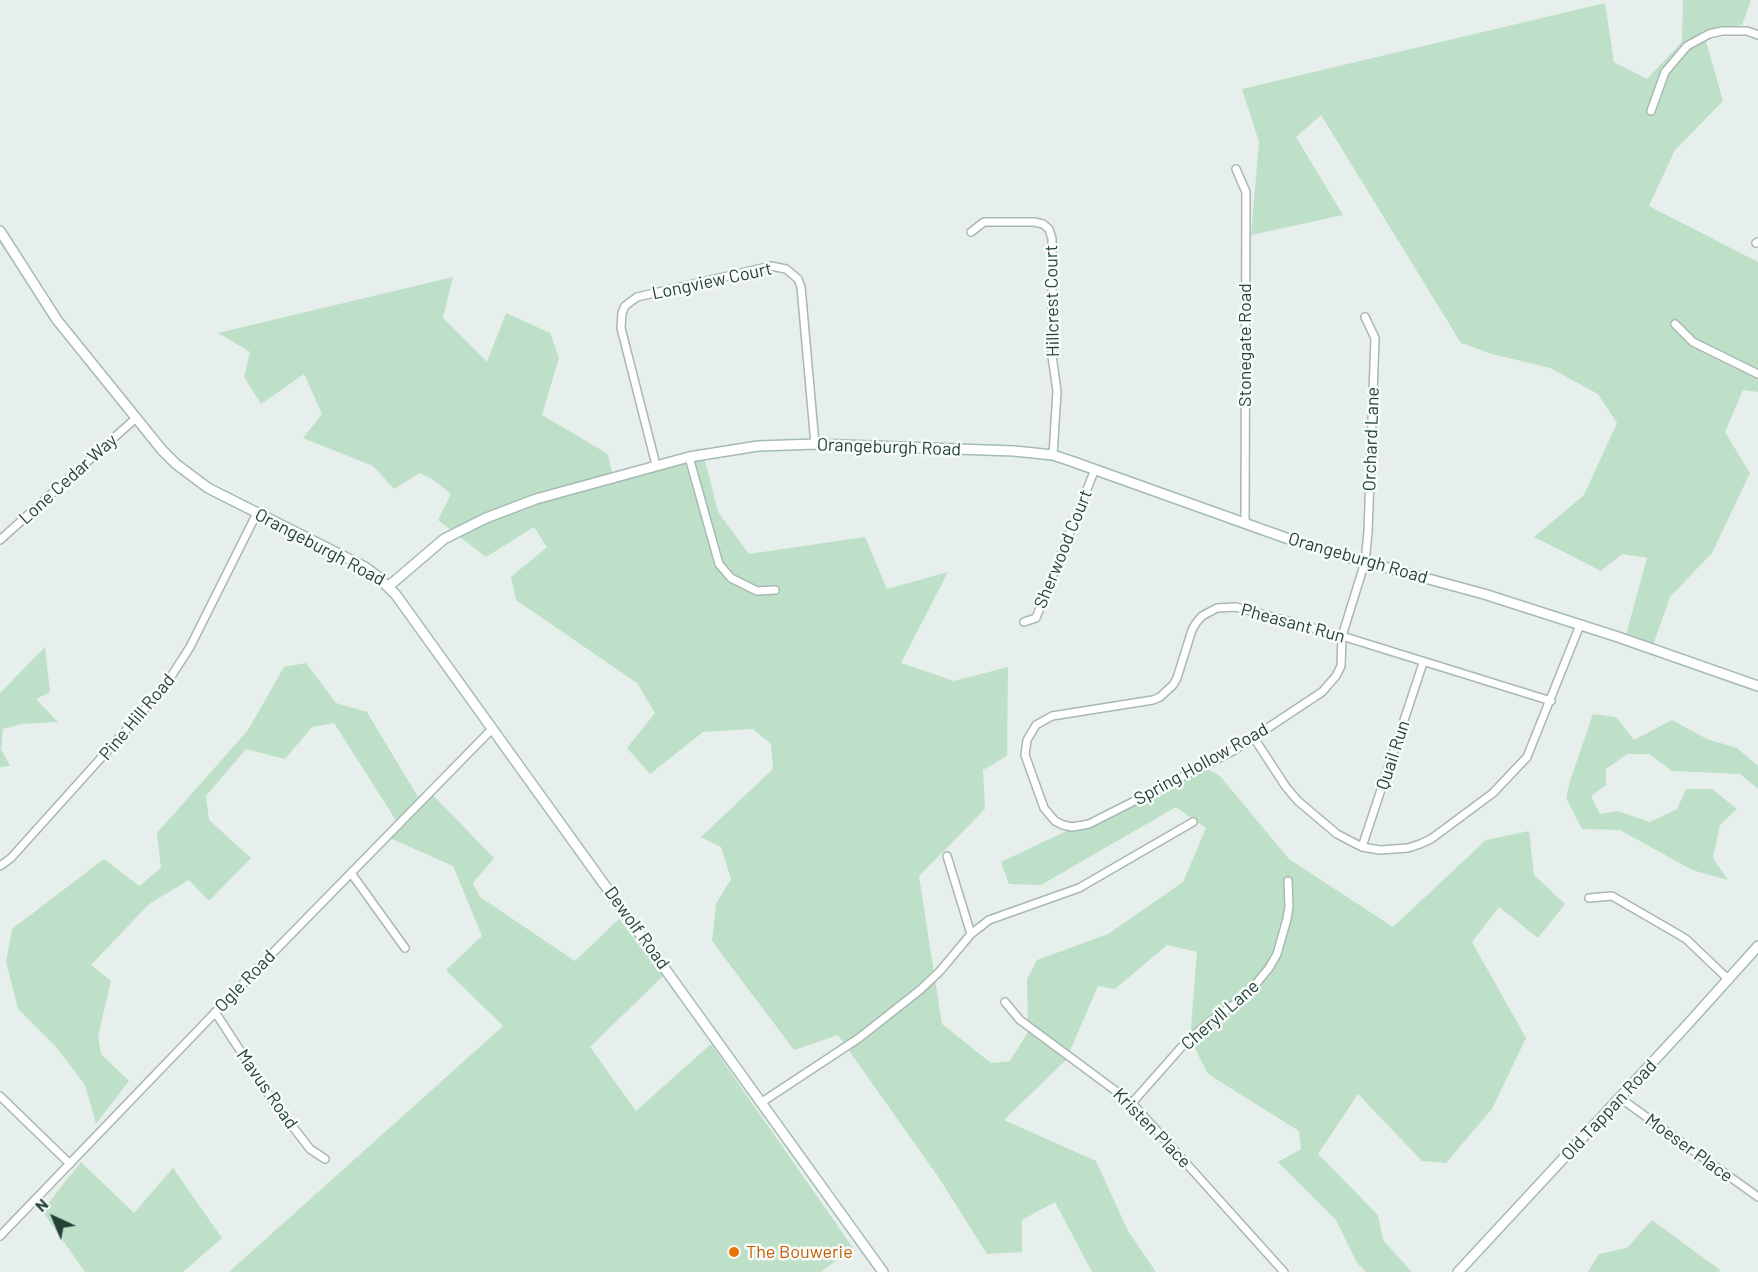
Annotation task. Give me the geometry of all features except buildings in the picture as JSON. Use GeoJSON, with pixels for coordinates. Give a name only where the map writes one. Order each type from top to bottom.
{"type":"FeatureCollection","features":[{"type":"Feature","properties":{"kind":"main road","name":"Orangeburgh Road"},"geometry":{"type":"LineString","coordinates":[[0,231],[52,312],[94,367],[162,450],[191,477],[365,567],[389,586],[444,539],[486,518],[536,499],[689,457],[758,446],[815,444],[1014,451],[1053,455],[1245,523],[1365,562],[1484,594],[1758,686]]}},
{"type":"Feature","properties":{"kind":"main road","name":"Dewolf Road"},"geometry":{"type":"LineString","coordinates":[[389,586],[883,1272]]}},
{"type":"Feature","properties":{"kind":"main road","name":"Old Tappan Road"},"geometry":{"type":"LineString","coordinates":[[1458,1272],[1758,946]]}},
{"type":"Feature","properties":{"kind":"street"},"geometry":{"type":"LineString","coordinates":[[1651,111],[1665,72],[1687,46],[1709,34],[1735,30],[1758,35]]}},
{"type":"Feature","properties":{"kind":"street","name":"Stonegate Road"},"geometry":{"type":"LineString","coordinates":[[1236,169],[1246,192],[1245,523]]}},
{"type":"Feature","properties":{"kind":"street","name":"Hillcrest Court"},"geometry":{"type":"LineString","coordinates":[[971,232],[984,222],[1034,222],[1043,224],[1049,229],[1052,239],[1052,356],[1057,392],[1053,455]]}},
{"type":"Feature","properties":{"kind":"street","name":"Longview Court"},"geometry":{"type":"LineString","coordinates":[[656,465],[621,328],[625,306],[637,297],[771,266],[786,269],[798,279],[801,287],[815,444]]}},
{"type":"Feature","properties":{"kind":"street","name":"Orchard Lane"},"geometry":{"type":"LineString","coordinates":[[1365,317],[1375,338],[1365,562]]}},
{"type":"Feature","properties":{"kind":"street"},"geometry":{"type":"LineString","coordinates":[[1675,324],[1693,342],[1758,374]]}},
{"type":"Feature","properties":{"kind":"street","name":"Lone Cedar Way"},"geometry":{"type":"LineString","coordinates":[[0,540],[136,418]]}},
{"type":"Feature","properties":{"kind":"street"},"geometry":{"type":"LineString","coordinates":[[689,457],[719,564],[731,578],[757,591],[775,590]]}},
{"type":"Feature","properties":{"kind":"street","name":"Sherwood Court"},"geometry":{"type":"LineString","coordinates":[[1024,622],[1036,618],[1095,469]]}},
{"type":"Feature","properties":{"kind":"street","name":"Pine Hill Road"},"geometry":{"type":"LineString","coordinates":[[0,866],[19,850],[163,689],[190,647],[257,513]]}},
{"type":"Feature","properties":{"kind":"street","name":"Spring Hollow Road"},"geometry":{"type":"LineString","coordinates":[[1034,781],[1048,815],[1063,825],[1081,826],[1233,751],[1254,738],[1330,685],[1341,666],[1342,636],[1365,562]]}},
{"type":"Feature","properties":{"kind":"street","name":"Pheasant Run"},"geometry":{"type":"LineString","coordinates":[[1034,781],[1025,755],[1025,748],[1036,725],[1052,716],[1160,697],[1167,692],[1177,678],[1196,622],[1209,611],[1227,606],[1342,636],[1551,701]]}},
{"type":"Feature","properties":{"kind":"street"},"geometry":{"type":"LineString","coordinates":[[1254,738],[1275,772],[1298,801],[1336,834],[1362,847],[1380,850],[1394,850],[1420,844],[1479,803],[1510,776],[1527,757],[1580,625]]}},
{"type":"Feature","properties":{"kind":"street","name":"Quail Run"},"geometry":{"type":"LineString","coordinates":[[1362,847],[1423,663]]}},
{"type":"Feature","properties":{"kind":"street","name":"Ogle Road"},"geometry":{"type":"LineString","coordinates":[[0,1236],[492,729]]}},
{"type":"Feature","properties":{"kind":"street"},"geometry":{"type":"LineString","coordinates":[[762,1102],[859,1038],[920,990],[940,971],[971,934],[988,920],[1078,888],[1193,822]]}},
{"type":"Feature","properties":{"kind":"street"},"geometry":{"type":"LineString","coordinates":[[947,856],[971,934]]}},
{"type":"Feature","properties":{"kind":"street"},"geometry":{"type":"LineString","coordinates":[[351,873],[405,948]]}},
{"type":"Feature","properties":{"kind":"street","name":"Cheryll Lane"},"geometry":{"type":"LineString","coordinates":[[1132,1103],[1185,1043],[1246,996],[1269,969],[1277,954],[1287,920],[1289,906],[1287,881]]}},
{"type":"Feature","properties":{"kind":"street"},"geometry":{"type":"LineString","coordinates":[[1589,898],[1612,896],[1676,933],[1686,939],[1729,980]]}},
{"type":"Feature","properties":{"kind":"street","name":"Kristen Place"},"geometry":{"type":"LineString","coordinates":[[1005,1002],[1020,1020],[1132,1103],[1284,1272]]}},
{"type":"Feature","properties":{"kind":"street","name":"Mavus Road"},"geometry":{"type":"LineString","coordinates":[[215,1012],[273,1101],[310,1149],[325,1159]]}},
{"type":"Feature","properties":{"kind":"street"},"geometry":{"type":"LineString","coordinates":[[0,1096],[70,1164]]}},
{"type":"Feature","properties":{"kind":"street","name":"Moeser Place"},"geometry":{"type":"LineString","coordinates":[[1620,1098],[1758,1197]]}},
{"type":"Feature","properties":{"kind":"green space"},"geometry":{"type":"Polygon","coordinates":[[[1683,0],[1751,0],[1742,25],[1703,31],[1723,101],[1675,150],[1649,206],[1758,262],[1758,392],[1743,390],[1725,432],[1750,473],[1712,553],[1670,597],[1651,651],[1624,642],[1647,558],[1622,554],[1601,571],[1534,537],[1584,495],[1617,423],[1598,394],[1550,368],[1492,354],[1461,343],[1321,115],[1296,137],[1343,215],[1251,235],[1259,142],[1242,89],[1605,3],[1614,62],[1647,79],[1682,42],[1683,0]]]}},
{"type":"Feature","properties":{"kind":"green space"},"geometry":{"type":"Polygon","coordinates":[[[453,277],[443,318],[487,362],[506,313],[550,333],[559,358],[542,415],[608,454],[613,477],[704,456],[718,512],[749,554],[865,537],[887,589],[948,572],[901,663],[954,681],[1008,667],[1007,756],[983,770],[985,809],[919,876],[942,1024],[991,1063],[1010,1061],[1028,1032],[1027,979],[1037,960],[1108,934],[1183,882],[1206,828],[1176,807],[1041,885],[1009,884],[1001,862],[1203,766],[1220,776],[1289,859],[1393,927],[1486,840],[1529,831],[1534,875],[1565,904],[1538,938],[1499,907],[1472,942],[1526,1038],[1492,1109],[1446,1163],[1422,1161],[1358,1094],[1318,1154],[1378,1215],[1383,1240],[1412,1272],[1366,1272],[1357,1263],[1336,1220],[1278,1162],[1301,1149],[1299,1131],[1208,1074],[1190,1039],[1197,952],[1167,945],[1115,989],[1098,986],[1066,1060],[1004,1120],[1096,1161],[1128,1231],[1156,1272],[1092,1272],[1055,1202],[1022,1220],[1022,1252],[987,1254],[939,1178],[838,1035],[794,1050],[712,941],[716,904],[731,879],[721,847],[701,837],[773,769],[771,744],[753,729],[703,732],[650,774],[627,748],[655,713],[637,683],[516,600],[511,577],[547,547],[534,527],[486,557],[438,520],[451,494],[432,479],[420,473],[394,489],[373,466],[303,438],[322,414],[304,374],[261,404],[244,377],[250,352],[218,333],[453,277]]]}},
{"type":"Feature","properties":{"kind":"green space"},"geometry":{"type":"Polygon","coordinates":[[[45,647],[50,692],[36,699],[58,722],[21,724],[3,729],[1,749],[10,766],[0,767],[0,693],[45,647]]]}},
{"type":"Feature","properties":{"kind":"green space"},"geometry":{"type":"Polygon","coordinates":[[[306,663],[336,703],[367,712],[418,797],[427,789],[494,858],[473,883],[480,897],[575,961],[619,919],[663,976],[590,1047],[636,1111],[711,1044],[853,1248],[821,1272],[229,1272],[503,1026],[446,970],[482,936],[453,866],[383,835],[397,822],[334,723],[312,727],[285,759],[246,749],[206,796],[209,820],[251,858],[209,901],[189,880],[149,904],[91,965],[111,981],[98,1036],[101,1054],[129,1081],[96,1124],[85,1085],[57,1048],[18,1009],[6,962],[12,929],[104,859],[139,886],[161,868],[157,833],[248,730],[284,667],[306,663]]]}},
{"type":"Feature","properties":{"kind":"green space"},"geometry":{"type":"Polygon","coordinates":[[[1593,714],[1616,717],[1634,740],[1672,720],[1707,739],[1737,748],[1758,766],[1758,789],[1740,774],[1672,771],[1649,754],[1627,754],[1606,769],[1606,785],[1591,796],[1600,814],[1618,811],[1650,822],[1677,809],[1686,789],[1712,789],[1737,809],[1720,825],[1713,858],[1728,880],[1692,870],[1620,830],[1582,829],[1566,798],[1593,714]]]}},
{"type":"Feature","properties":{"kind":"green space"},"geometry":{"type":"Polygon","coordinates":[[[81,1162],[134,1213],[173,1168],[222,1238],[183,1272],[85,1272],[42,1211],[81,1162]]]}},
{"type":"Feature","properties":{"kind":"green space"},"geometry":{"type":"Polygon","coordinates":[[[1652,1220],[1720,1270],[1719,1272],[1588,1272],[1599,1254],[1627,1248],[1652,1220]]]}},
{"type":"Feature","properties":{"kind":"place","name":"The Bouwerie"},"geometry":{"type":"Point","coordinates":[734,1252]}}]}
